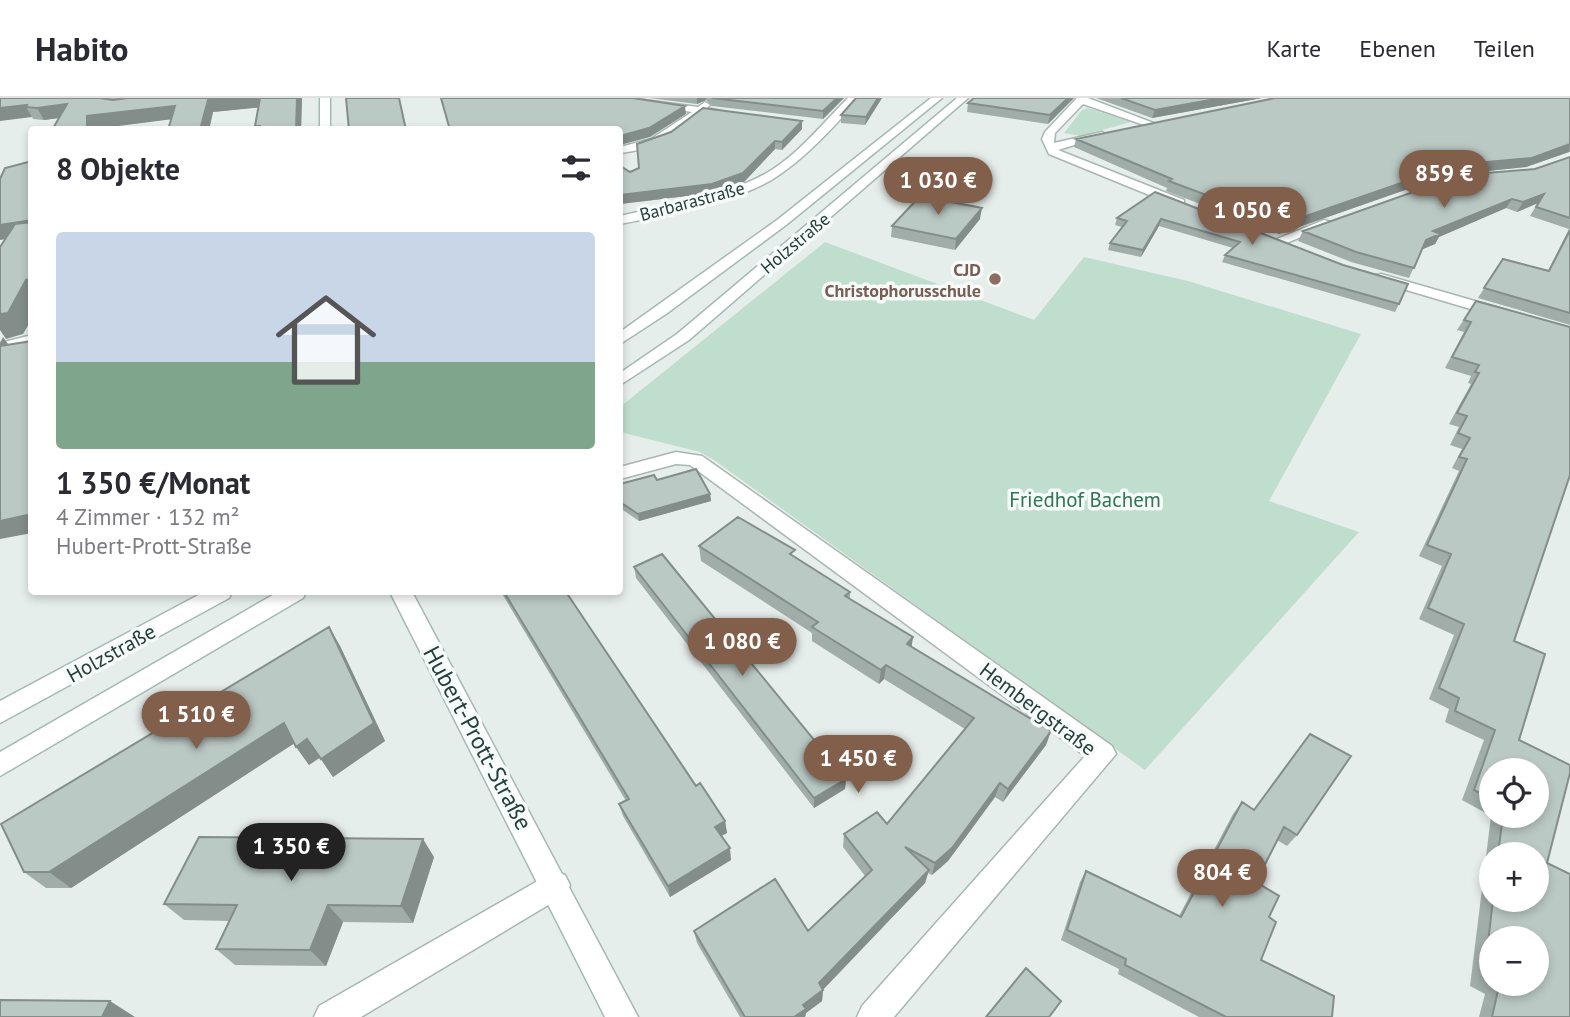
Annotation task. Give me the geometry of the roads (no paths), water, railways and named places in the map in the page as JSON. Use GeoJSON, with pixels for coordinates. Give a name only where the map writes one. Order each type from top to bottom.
{"type":"FeatureCollection","features":[{"type":"Feature","properties":{"kind":"street"},"geometry":{"type":"LineString","coordinates":[[325,98],[325,126]]}},
{"type":"Feature","properties":{"kind":"street"},"geometry":{"type":"LineString","coordinates":[[605,98],[742,115]]}},
{"type":"Feature","properties":{"kind":"street"},"geometry":{"type":"LineString","coordinates":[[626,154],[656,142],[701,110],[711,98]]}},
{"type":"Feature","properties":{"kind":"street","name":"Barbarastraße"},"geometry":{"type":"LineString","coordinates":[[623,219],[683,207],[748,187],[786,164],[822,125],[854,98]]}},
{"type":"Feature","properties":{"kind":"street","name":"Holzstraße"},"geometry":{"type":"LineString","coordinates":[[623,337],[755,243],[863,161],[937,98]]}},
{"type":"Feature","properties":{"kind":"street","name":"Holzstraße"},"geometry":{"type":"LineString","coordinates":[[623,378],[693,328],[963,98]]}},
{"type":"Feature","properties":{"kind":"street"},"geometry":{"type":"LineString","coordinates":[[1151,124],[1082,99],[1050,132],[1047,139],[1057,155],[1193,208]]}},
{"type":"Feature","properties":{"kind":"street"},"geometry":{"type":"LineString","coordinates":[[1126,129],[1164,121]]}},
{"type":"Feature","properties":{"kind":"street"},"geometry":{"type":"LineString","coordinates":[[1050,147],[1113,132]]}},
{"type":"Feature","properties":{"kind":"street"},"geometry":{"type":"LineString","coordinates":[[1301,250],[1272,239],[1341,219]]}},
{"type":"Feature","properties":{"kind":"street"},"geometry":{"type":"LineString","coordinates":[[1363,272],[1517,318]]}},
{"type":"Feature","properties":{"kind":"street"},"geometry":{"type":"LineString","coordinates":[[0,348],[28,341]]}},
{"type":"Feature","properties":{"kind":"street","name":"Hembergstraße"},"geometry":{"type":"LineString","coordinates":[[623,472],[676,458],[695,460],[1103,754],[873,1017]]}},
{"type":"Feature","properties":{"kind":"street","name":"Holzstraße"},"geometry":{"type":"LineString","coordinates":[[0,713],[215,595]]}},
{"type":"Feature","properties":{"kind":"street","name":"Holzstraße"},"geometry":{"type":"LineString","coordinates":[[0,765],[290,595]]}},
{"type":"Feature","properties":{"kind":"street","name":"Hubert-Prott-Straße"},"geometry":{"type":"LineString","coordinates":[[403,595],[622,1017]]}},
{"type":"Feature","properties":{"kind":"street"},"geometry":{"type":"LineString","coordinates":[[330,1017],[555,885]]}},
{"type":"Feature","properties":{"kind":"place","name":"CJD Christophorusschule"},"geometry":{"type":"Point","coordinates":[995,279]}},
{"type":"Feature","properties":{"kind":"park label","name":"Friedhof Bachem"},"geometry":{"type":"Point","coordinates":[1085,499]}}]}
